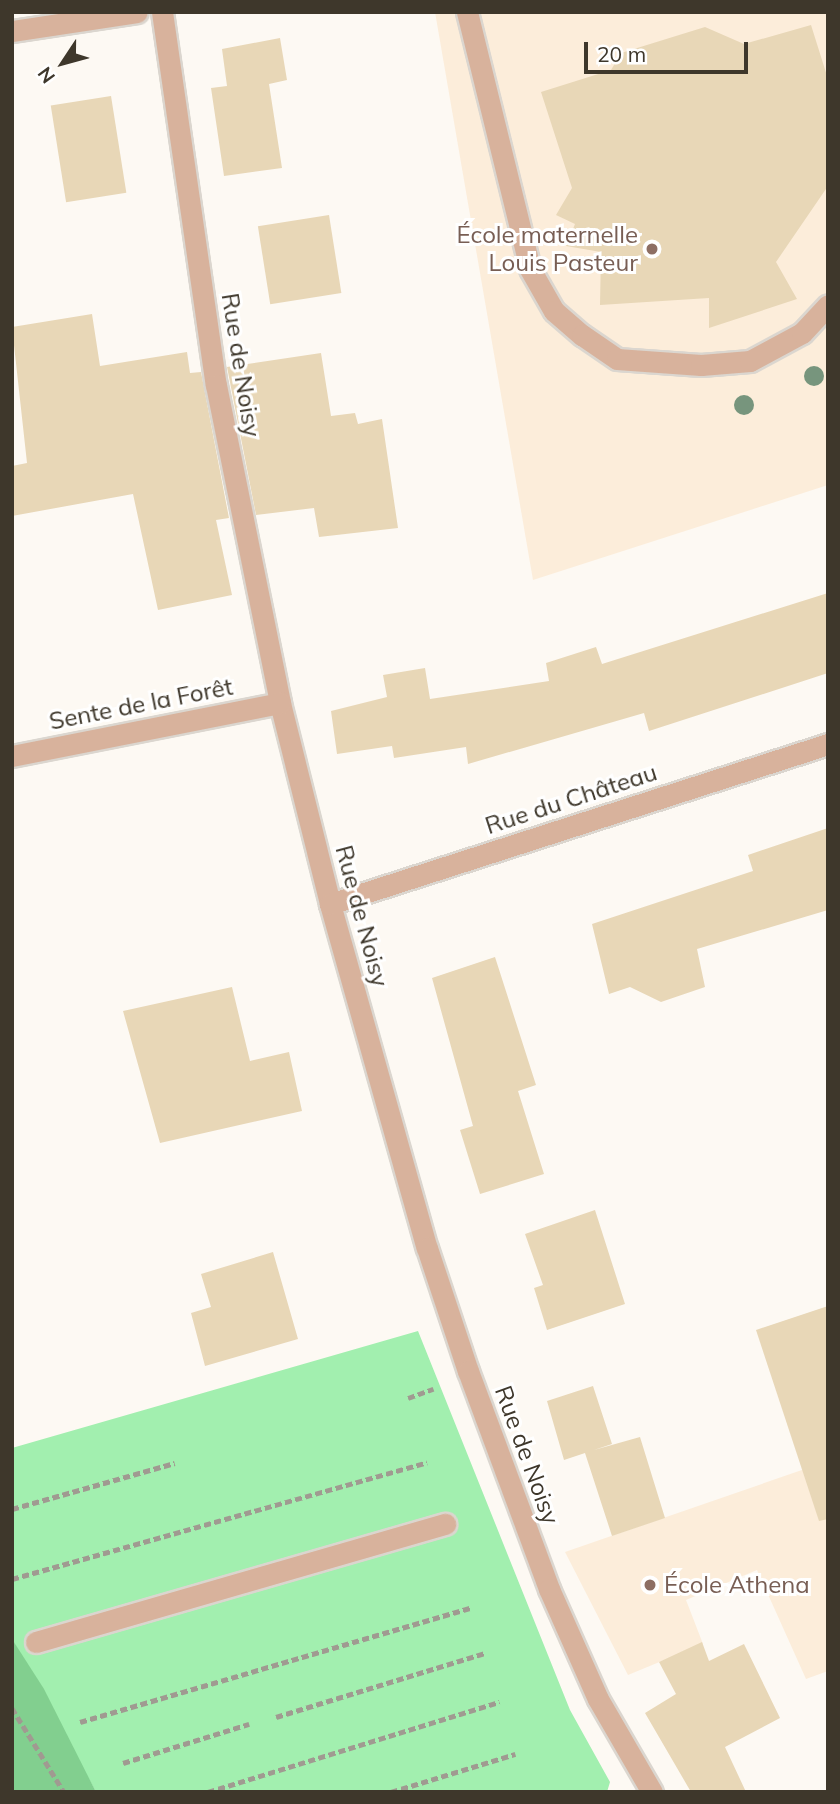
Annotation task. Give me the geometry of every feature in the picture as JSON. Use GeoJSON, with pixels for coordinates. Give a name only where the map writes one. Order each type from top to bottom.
{"type":"FeatureCollection","features":[{"type":"Feature","properties":{"kind":"street"},"geometry":{"type":"LineString","coordinates":[[12,31],[137,12]]}},
{"type":"Feature","properties":{"kind":"street","name":"Rue de Noisy"},"geometry":{"type":"LineString","coordinates":[[162,12],[216,385],[280,702],[330,904],[427,1248],[468,1371],[549,1589],[598,1699],[652,1792]]}},
{"type":"Feature","properties":{"kind":"street"},"geometry":{"type":"LineString","coordinates":[[467,12],[530,269],[554,311],[582,335],[617,359],[701,365],[750,361],[802,333],[828,306]]}},
{"type":"Feature","properties":{"kind":"street","name":"Sente de la Forêt"},"geometry":{"type":"LineString","coordinates":[[12,756],[280,702]]}},
{"type":"Feature","properties":{"kind":"street","name":"Rue du Château"},"geometry":{"type":"LineString","coordinates":[[330,904],[828,744]]}},
{"type":"Feature","properties":{"kind":"street"},"geometry":{"type":"LineString","coordinates":[[36,1642],[445,1524]]}},
{"type":"Feature","properties":{"kind":"path"},"geometry":{"type":"LineString","coordinates":[[12,1578],[427,1462]]}},
{"type":"Feature","properties":{"kind":"path"},"geometry":{"type":"LineString","coordinates":[[12,1509],[176,1463]]}},
{"type":"Feature","properties":{"kind":"path"},"geometry":{"type":"LineString","coordinates":[[80,1722],[471,1608]]}},
{"type":"Feature","properties":{"kind":"path"},"geometry":{"type":"LineString","coordinates":[[276,1717],[485,1653]]}},
{"type":"Feature","properties":{"kind":"path"},"geometry":{"type":"LineString","coordinates":[[208,1792],[499,1702]]}},
{"type":"Feature","properties":{"kind":"path"},"geometry":{"type":"LineString","coordinates":[[12,1708],[64,1792]]}},
{"type":"Feature","properties":{"kind":"path"},"geometry":{"type":"LineString","coordinates":[[123,1763],[249,1724]]}},
{"type":"Feature","properties":{"kind":"path"},"geometry":{"type":"LineString","coordinates":[[391,1792],[515,1754]]}},
{"type":"Feature","properties":{"kind":"shaded area","name":"École maternelle Louis Pasteur"},"geometry":{"type":"Polygon","coordinates":[[[435,12],[828,12],[828,485],[533,580],[435,12]]]}},
{"type":"Feature","properties":{"kind":"shaded area","name":"École Athena"},"geometry":{"type":"Polygon","coordinates":[[[828,1461],[828,1671],[806,1679],[757,1570],[686,1600],[703,1644],[628,1675],[565,1552],[828,1461]]]}},
{"type":"Feature","properties":{"kind":"green space"},"geometry":{"type":"Polygon","coordinates":[[[418,1331],[570,1710],[610,1782],[607,1792],[96,1792],[12,1639],[12,1448],[418,1331]]]}},
{"type":"Feature","properties":{"kind":"green space"},"geometry":{"type":"Polygon","coordinates":[[[12,1639],[44,1689],[96,1792],[12,1792],[12,1639]]]}},
{"type":"Feature","properties":{"kind":"building"},"geometry":{"type":"Polygon","coordinates":[[[811,25],[828,79],[828,186],[776,262],[797,299],[709,328],[709,298],[600,305],[601,252],[566,246],[575,224],[556,215],[572,188],[541,92],[611,70],[621,53],[705,27],[744,44],[811,25]]]}},
{"type":"Feature","properties":{"kind":"building"},"geometry":{"type":"Polygon","coordinates":[[[280,38],[287,80],[269,84],[282,168],[224,176],[211,88],[227,86],[222,49],[280,38]]]}},
{"type":"Feature","properties":{"kind":"building"},"geometry":{"type":"Polygon","coordinates":[[[111,96],[126,193],[66,202],[51,106],[111,96]]]}},
{"type":"Feature","properties":{"kind":"building"},"geometry":{"type":"Polygon","coordinates":[[[329,215],[341,293],[270,304],[258,226],[329,215]]]}},
{"type":"Feature","properties":{"kind":"building"},"geometry":{"type":"Polygon","coordinates":[[[92,314],[100,366],[187,352],[190,373],[201,372],[229,518],[216,520],[232,595],[158,610],[133,494],[12,516],[12,466],[27,463],[12,327],[92,314]]]}},
{"type":"Feature","properties":{"kind":"building"},"geometry":{"type":"Polygon","coordinates":[[[321,353],[331,416],[355,413],[358,424],[382,419],[398,528],[319,537],[314,508],[256,515],[227,367],[321,353]]]}},
{"type":"Feature","properties":{"kind":"building"},"geometry":{"type":"Polygon","coordinates":[[[828,593],[828,673],[649,731],[644,713],[468,764],[466,747],[394,758],[392,746],[337,754],[331,711],[387,697],[383,675],[425,668],[430,699],[549,681],[546,663],[596,647],[602,664],[828,593]]]}},
{"type":"Feature","properties":{"kind":"building"},"geometry":{"type":"Polygon","coordinates":[[[828,828],[828,910],[697,949],[705,987],[661,1002],[630,987],[609,994],[592,924],[753,871],[748,855],[828,828]]]}},
{"type":"Feature","properties":{"kind":"building"},"geometry":{"type":"Polygon","coordinates":[[[495,957],[536,1085],[518,1091],[544,1174],[480,1194],[460,1130],[473,1126],[432,978],[495,957]]]}},
{"type":"Feature","properties":{"kind":"building"},"geometry":{"type":"Polygon","coordinates":[[[232,987],[250,1061],[289,1052],[302,1111],[160,1143],[123,1011],[232,987]]]}},
{"type":"Feature","properties":{"kind":"building"},"geometry":{"type":"Polygon","coordinates":[[[595,1210],[625,1304],[547,1330],[534,1288],[543,1285],[525,1234],[595,1210]]]}},
{"type":"Feature","properties":{"kind":"building"},"geometry":{"type":"Polygon","coordinates":[[[273,1252],[298,1339],[205,1366],[191,1313],[211,1307],[201,1274],[273,1252]]]}},
{"type":"Feature","properties":{"kind":"building"},"geometry":{"type":"Polygon","coordinates":[[[828,1306],[828,1519],[819,1521],[756,1330],[828,1306]]]}},
{"type":"Feature","properties":{"kind":"building"},"geometry":{"type":"Polygon","coordinates":[[[593,1386],[612,1444],[594,1450],[640,1437],[665,1518],[612,1536],[585,1453],[564,1460],[547,1401],[593,1386]]]}},
{"type":"Feature","properties":{"kind":"building"},"geometry":{"type":"Polygon","coordinates":[[[702,1642],[709,1661],[744,1644],[780,1718],[725,1747],[746,1792],[691,1792],[645,1713],[676,1694],[659,1662],[702,1642]]]}},
{"type":"Feature","properties":{"kind":"place","name":"École maternelle Louis Pasteur"},"geometry":{"type":"Point","coordinates":[652,249]}},
{"type":"Feature","properties":{"kind":"place","name":"École Athena"},"geometry":{"type":"Point","coordinates":[650,1585]}}]}
